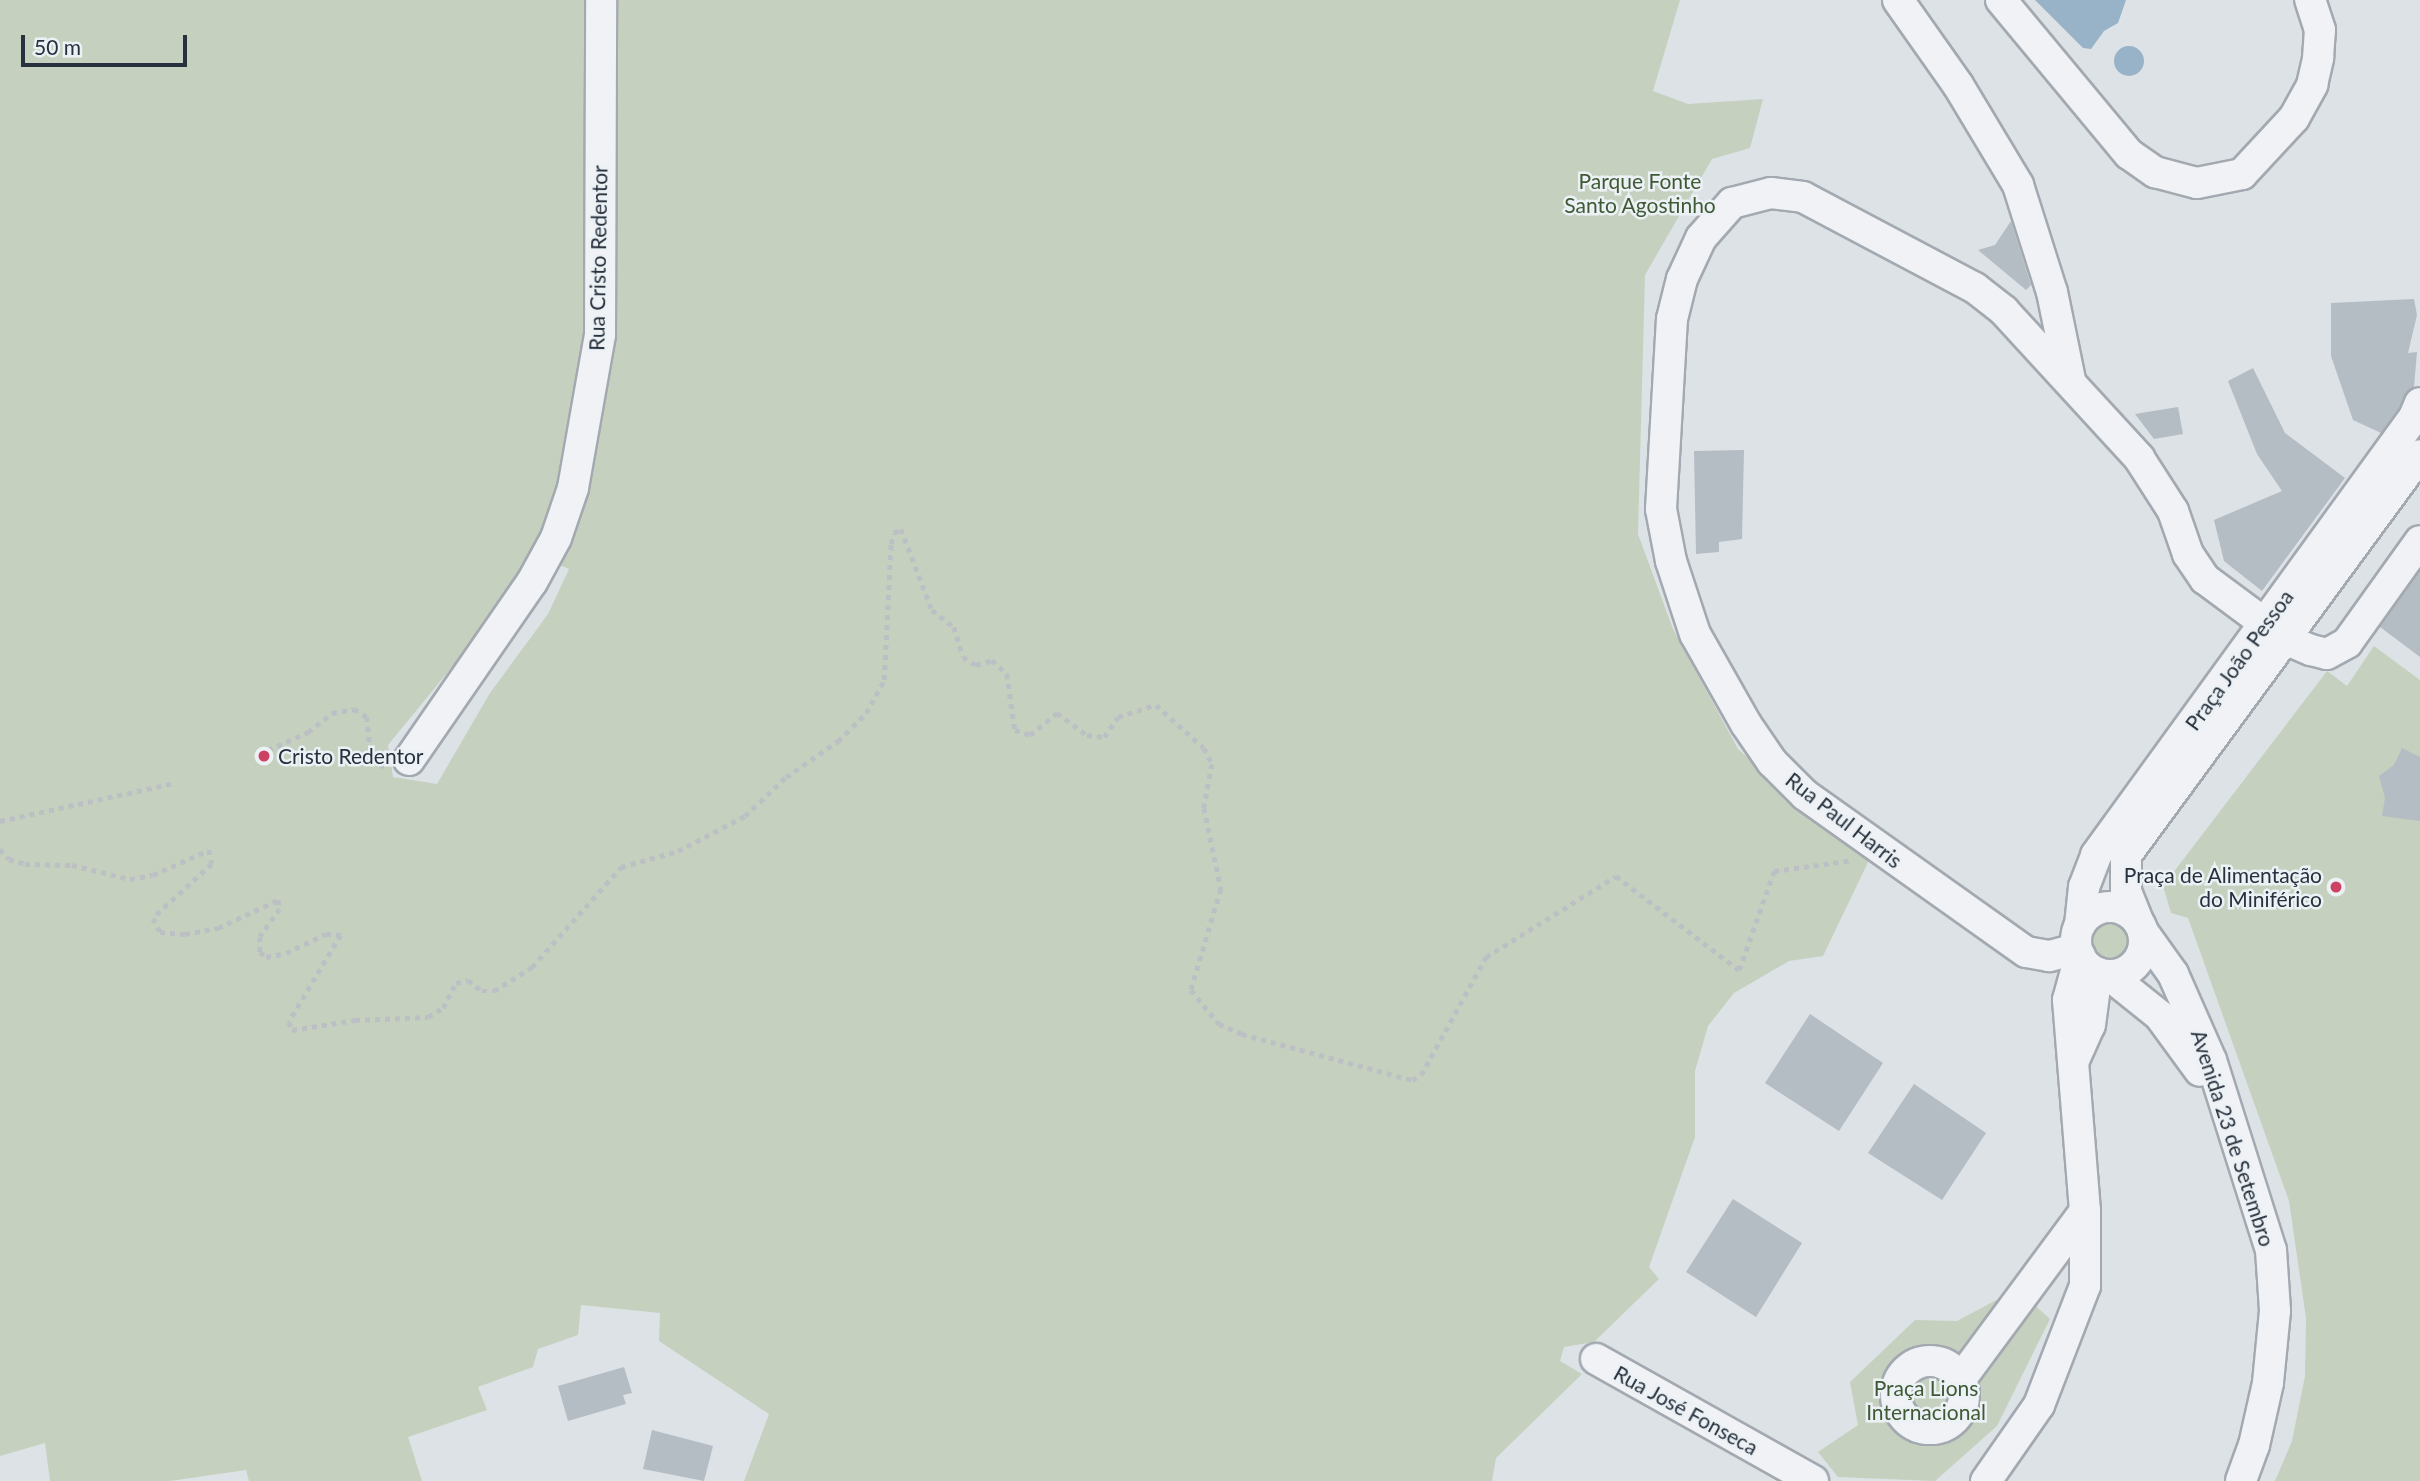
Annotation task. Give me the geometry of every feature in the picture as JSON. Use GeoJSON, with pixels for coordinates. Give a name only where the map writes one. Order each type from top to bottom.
{"type":"FeatureCollection","features":[{"type":"Feature","properties":{"kind":"street","name":"Rua Cristo Redentor"},"geometry":{"type":"LineString","coordinates":[[409,760],[532,582],[556,538],[573,488],[600,335],[601,0]]}},
{"type":"Feature","properties":{"kind":"street"},"geometry":{"type":"LineString","coordinates":[[1898,0],[1958,85],[2018,185],[2052,292],[2071,383],[2158,484],[2196,570],[2276,632],[2327,654],[2337,651],[2420,541]]}},
{"type":"Feature","properties":{"kind":"street"},"geometry":{"type":"LineString","coordinates":[[2001,0],[2129,154],[2155,172],[2197,183],[2242,174],[2294,118],[2312,85],[2318,58],[2320,30],[2310,0]]}},
{"type":"Feature","properties":{"kind":"street","name":"Rua Paul Harris"},"geometry":{"type":"LineString","coordinates":[[2071,383],[2004,311],[1975,288],[1826,206],[1803,197],[1770,193],[1732,203],[1701,238],[1682,279],[1672,319],[1661,509],[1671,561],[1695,634],[1772,762],[1805,795],[2026,952],[2049,956],[2088,955]]}},
{"type":"Feature","properties":{"kind":"street","name":"Praça João Pessoa"},"geometry":{"type":"LineString","coordinates":[[2140,926],[2126,891],[2126,855],[2276,632],[2420,403]]}},
{"type":"Feature","properties":{"kind":"street","name":"Praça João Pessoa"},"geometry":{"type":"LineString","coordinates":[[2088,955],[2084,887],[2096,855],[2420,455]]}},
{"type":"Feature","properties":{"kind":"street"},"geometry":{"type":"LineString","coordinates":[[2072,1064],[2090,1025],[2088,955],[2087,916],[2108,907],[2120,908],[2140,926],[2137,962],[2088,955]]}},
{"type":"Feature","properties":{"kind":"street","name":"Avenida 23 de Setembro"},"geometry":{"type":"LineString","coordinates":[[2140,926],[2173,974],[2211,1060],[2271,1250],[2275,1311],[2268,1383],[2255,1444],[2241,1481]]}},
{"type":"Feature","properties":{"kind":"street"},"geometry":{"type":"LineString","coordinates":[[2088,955],[2151,1008],[2178,1037],[2222,1099]]}},
{"type":"Feature","properties":{"kind":"street"},"geometry":{"type":"LineString","coordinates":[[1986,1481],[2039,1405],[2058,1362],[2085,1286],[2085,1211],[2068,1000],[2088,955]]}},
{"type":"Feature","properties":{"kind":"street"},"geometry":{"type":"LineString","coordinates":[[2090,1025],[2119,1009],[2151,1008]]}},
{"type":"Feature","properties":{"kind":"street"},"geometry":{"type":"LineString","coordinates":[[1961,1380],[2085,1211]]}},
{"type":"Feature","properties":{"kind":"street","name":"Rua José Fonseca"},"geometry":{"type":"LineString","coordinates":[[1596,1359],[1813,1481]]}},
{"type":"Feature","properties":{"kind":"path"},"geometry":{"type":"LineString","coordinates":[[0,849],[9,859],[25,864],[72,865],[130,878],[153,875],[209,850],[212,864],[153,918],[160,932],[218,928],[278,900],[280,909],[260,937],[260,952],[266,957],[286,953],[326,934],[341,935],[289,1022],[292,1030],[355,1020],[428,1017],[443,1008],[456,983],[468,980],[482,991],[494,990],[532,967],[621,867],[678,851],[745,816],[799,767],[838,741],[866,713],[884,680],[891,544],[894,533],[901,529],[932,610],[954,627],[963,657],[976,665],[992,660],[1007,674],[1015,730],[1030,735],[1057,713],[1087,734],[1104,737],[1118,717],[1156,705],[1204,748],[1212,764],[1204,808],[1222,889],[1191,990],[1219,1024],[1242,1034],[1412,1080],[1421,1074],[1486,957],[1616,876],[1739,970],[1774,871],[1888,856]]}},
{"type":"Feature","properties":{"kind":"path"},"geometry":{"type":"LineString","coordinates":[[268,750],[308,732],[331,713],[354,709],[367,717],[367,750],[377,766],[392,768],[409,760]]}},
{"type":"Feature","properties":{"kind":"path"},"geometry":{"type":"LineString","coordinates":[[0,821],[174,783]]}},
{"type":"Feature","properties":{"kind":"green space","name":"Parque Fonte Santo Agostinho"},"geometry":{"type":"Polygon","coordinates":[[[0,0],[1680,0],[1653,91],[1688,104],[1763,99],[1750,148],[1712,159],[1645,275],[1638,534],[1673,629],[1738,749],[1795,801],[1871,856],[1823,956],[1789,961],[1734,993],[1708,1026],[1695,1071],[1695,1137],[1649,1267],[1659,1279],[1594,1342],[1564,1347],[1560,1361],[1582,1374],[1496,1458],[1492,1481],[744,1481],[769,1414],[659,1341],[660,1313],[581,1305],[578,1335],[538,1349],[533,1367],[478,1387],[487,1410],[408,1437],[422,1481],[249,1481],[246,1470],[170,1481],[50,1481],[45,1443],[0,1456],[0,0]],[[532,553],[502,606],[388,745],[393,777],[437,784],[490,693],[548,614],[569,569],[532,553]]]}},
{"type":"Feature","properties":{"kind":"green space"},"geometry":{"type":"Polygon","coordinates":[[[2374,646],[2420,680],[2420,1481],[2275,1481],[2292,1441],[2305,1376],[2306,1318],[2289,1201],[2188,918],[2171,913],[2163,886],[2327,671],[2347,686],[2374,646]]]}},
{"type":"Feature","properties":{"kind":"green space"},"geometry":{"type":"Polygon","coordinates":[[[2110,920],[2125,926],[2131,941],[2125,956],[2110,962],[2095,956],[2089,941],[2095,926],[2110,920]]]}},
{"type":"Feature","properties":{"kind":"green space","name":"Praça Lions Internacional"},"geometry":{"type":"Polygon","coordinates":[[[2017,1289],[2050,1319],[1997,1426],[1935,1481],[1838,1477],[1818,1452],[1858,1425],[1850,1382],[1915,1320],[1957,1321],[2017,1289]]]}},
{"type":"Feature","properties":{"kind":"water"},"geometry":{"type":"Polygon","coordinates":[[[2035,0],[2126,0],[2118,23],[2104,31],[2091,49],[2083,48],[2035,0]]]}},
{"type":"Feature","properties":{"kind":"water"},"geometry":{"type":"Polygon","coordinates":[[[2129,46],[2140,50],[2144,61],[2140,72],[2129,76],[2118,72],[2114,61],[2118,50],[2129,46]]]}},
{"type":"Feature","properties":{"kind":"building"},"geometry":{"type":"Polygon","coordinates":[[[2011,221],[2031,285],[2026,290],[1978,250],[1995,245],[2011,221]]]}},
{"type":"Feature","properties":{"kind":"building"},"geometry":{"type":"Polygon","coordinates":[[[2414,299],[2417,315],[2408,353],[2417,352],[2414,387],[2381,433],[2353,420],[2331,356],[2331,303],[2414,299]]]}},
{"type":"Feature","properties":{"kind":"building"},"geometry":{"type":"Polygon","coordinates":[[[2253,368],[2285,433],[2345,478],[2262,591],[2224,561],[2214,520],[2282,491],[2257,454],[2228,381],[2253,368]]]}},
{"type":"Feature","properties":{"kind":"building"},"geometry":{"type":"Polygon","coordinates":[[[2178,407],[2183,434],[2154,439],[2135,414],[2178,407]]]}},
{"type":"Feature","properties":{"kind":"building"},"geometry":{"type":"Polygon","coordinates":[[[1744,450],[1742,539],[1719,542],[1719,552],[1696,554],[1694,451],[1744,450]]]}},
{"type":"Feature","properties":{"kind":"building"},"geometry":{"type":"Polygon","coordinates":[[[2420,571],[2420,657],[2380,627],[2420,571]]]}},
{"type":"Feature","properties":{"kind":"building"},"geometry":{"type":"Polygon","coordinates":[[[2402,748],[2420,757],[2420,821],[2382,816],[2385,798],[2379,776],[2394,765],[2402,748]]]}},
{"type":"Feature","properties":{"kind":"building"},"geometry":{"type":"Polygon","coordinates":[[[1810,1014],[1883,1063],[1839,1131],[1765,1083],[1810,1014]]]}},
{"type":"Feature","properties":{"kind":"building"},"geometry":{"type":"Polygon","coordinates":[[[1914,1084],[1986,1133],[1942,1200],[1868,1153],[1914,1084]]]}},
{"type":"Feature","properties":{"kind":"building"},"geometry":{"type":"Polygon","coordinates":[[[1733,1199],[1802,1243],[1756,1317],[1686,1272],[1733,1199]]]}},
{"type":"Feature","properties":{"kind":"building"},"geometry":{"type":"Polygon","coordinates":[[[624,1367],[632,1393],[623,1395],[626,1404],[568,1421],[558,1386],[624,1367]]]}},
{"type":"Feature","properties":{"kind":"building"},"geometry":{"type":"Polygon","coordinates":[[[652,1430],[713,1446],[704,1481],[643,1469],[652,1430]]]}},
{"type":"Feature","properties":{"kind":"place","name":"Cristo Redentor"},"geometry":{"type":"Point","coordinates":[264,756]}},
{"type":"Feature","properties":{"kind":"place","name":"Praça de Alimentação do Miniférico"},"geometry":{"type":"Point","coordinates":[2336,887]}}]}
